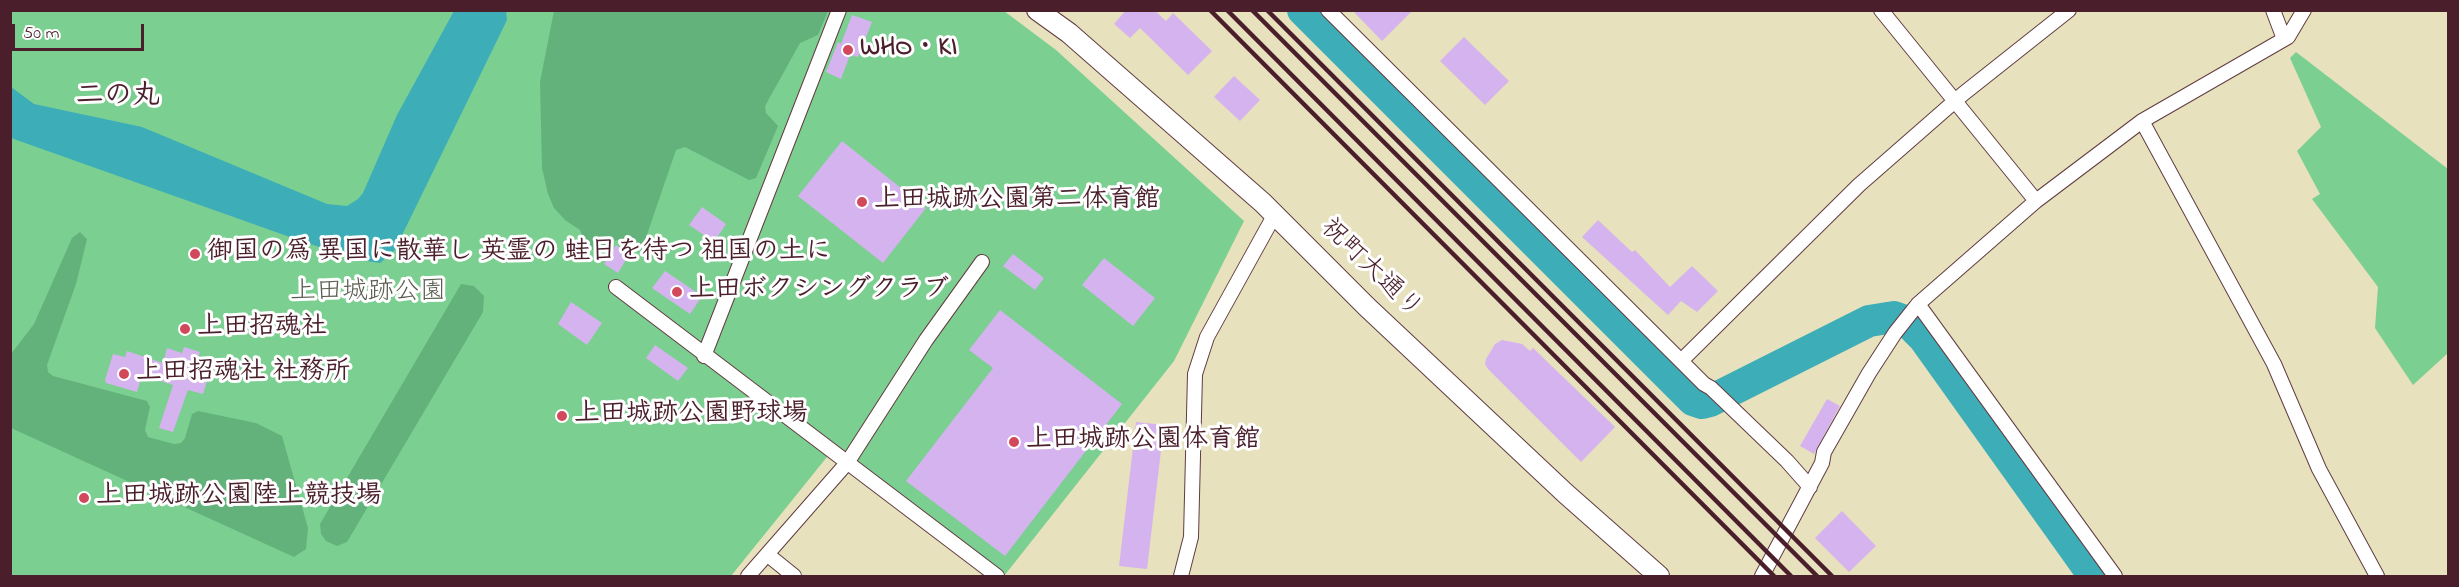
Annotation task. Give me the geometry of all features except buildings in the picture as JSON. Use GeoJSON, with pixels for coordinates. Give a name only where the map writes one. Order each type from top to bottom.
{"type":"FeatureCollection","features":[{"type":"Feature","properties":{"kind":"street"},"geometry":{"type":"LineString","coordinates":[[704,356],[839,10]]}},
{"type":"Feature","properties":{"kind":"street","name":"祝町大通り"},"geometry":{"type":"LineString","coordinates":[[1037,10],[1069,33],[1275,214],[1375,315],[1565,493],[1659,576]]}},
{"type":"Feature","properties":{"kind":"street"},"geometry":{"type":"LineString","coordinates":[[1881,10],[2036,201]]}},
{"type":"Feature","properties":{"kind":"street"},"geometry":{"type":"LineString","coordinates":[[1681,362],[1823,219],[1955,100],[2069,10]]}},
{"type":"Feature","properties":{"kind":"street"},"geometry":{"type":"LineString","coordinates":[[2273,10],[2284,39]]}},
{"type":"Feature","properties":{"kind":"street"},"geometry":{"type":"LineString","coordinates":[[1762,576],[1822,463],[1824,452],[1869,373],[1895,333],[1915,308],[2036,201],[2142,121],[2284,39],[2304,10]]}},
{"type":"Feature","properties":{"kind":"street"},"geometry":{"type":"LineString","coordinates":[[1334,12],[1681,362],[1704,384],[1712,388],[1787,461],[1810,487]]}},
{"type":"Feature","properties":{"kind":"street"},"geometry":{"type":"LineString","coordinates":[[2142,121],[2274,364],[2319,469],[2378,576]]}},
{"type":"Feature","properties":{"kind":"street"},"geometry":{"type":"LineString","coordinates":[[1181,576],[1191,537],[1194,374],[1207,337],[1275,214]]}},
{"type":"Feature","properties":{"kind":"street"},"geometry":{"type":"LineString","coordinates":[[748,576],[847,463],[926,340],[982,262]]}},
{"type":"Feature","properties":{"kind":"street"},"geometry":{"type":"LineString","coordinates":[[616,287],[997,576]]}},
{"type":"Feature","properties":{"kind":"street"},"geometry":{"type":"LineString","coordinates":[[1915,308],[2115,576]]}},
{"type":"Feature","properties":{"kind":"street"},"geometry":{"type":"LineString","coordinates":[[768,555],[794,576]]}},
{"type":"Feature","properties":{"kind":"green space"},"geometry":{"type":"Polygon","coordinates":[[[554,10],[828,11],[818,35],[800,43],[765,106],[766,113],[778,126],[756,178],[749,180],[685,147],[676,150],[642,249],[637,252],[618,240],[611,241],[604,252],[598,253],[586,246],[580,230],[565,220],[554,208],[542,168],[540,82],[554,10]]]}},
{"type":"Feature","properties":{"kind":"green space","name":"上田城跡公園"},"geometry":{"type":"Polygon","coordinates":[[[10,11],[1004,11],[1056,50],[1244,221],[1174,361],[1004,576],[835,447],[731,576],[11,576],[10,11]]]}},
{"type":"Feature","properties":{"kind":"green space"},"geometry":{"type":"Polygon","coordinates":[[[2296,52],[2448,169],[2448,353],[2413,385],[2375,328],[2378,287],[2312,199],[2320,194],[2297,151],[2321,127],[2290,58],[2296,52]]]}},
{"type":"Feature","properties":{"kind":"green space"},"geometry":{"type":"Polygon","coordinates":[[[80,232],[87,239],[76,284],[47,365],[48,372],[53,376],[147,401],[150,407],[145,430],[148,437],[174,444],[181,443],[185,438],[192,414],[198,411],[256,423],[282,436],[308,528],[306,549],[294,557],[11,428],[11,354],[34,324],[72,238],[80,232]]]}},
{"type":"Feature","properties":{"kind":"green space"},"geometry":{"type":"Polygon","coordinates":[[[461,284],[474,286],[484,296],[483,312],[347,542],[337,546],[326,541],[321,534],[320,524],[461,284]]]}},
{"type":"Feature","properties":{"kind":"water"},"geometry":{"type":"Polygon","coordinates":[[[454,11],[506,11],[507,20],[394,251],[380,263],[359,260],[304,242],[11,138],[11,87],[34,104],[142,127],[327,204],[347,206],[363,193],[397,115],[454,11]]]}},
{"type":"Feature","properties":{"kind":"waterway"},"geometry":{"type":"LineString","coordinates":[[1303,10],[1693,400],[1702,403],[1710,401],[1869,321],[1894,317],[1908,322],[1924,338],[2094,576]]}},
{"type":"Feature","properties":{"kind":"railway"},"geometry":{"type":"LineString","coordinates":[[1210,10],[1774,576]]}},
{"type":"Feature","properties":{"kind":"railway"},"geometry":{"type":"LineString","coordinates":[[1227,10],[1791,576]]}},
{"type":"Feature","properties":{"kind":"railway"},"geometry":{"type":"LineString","coordinates":[[1252,10],[1817,576]]}},
{"type":"Feature","properties":{"kind":"railway"},"geometry":{"type":"LineString","coordinates":[[1267,10],[1832,576]]}},
{"type":"Feature","properties":{"kind":"place","name":"WHO・KI"},"geometry":{"type":"Point","coordinates":[848,50]}},
{"type":"Feature","properties":{"kind":"place","name":"上田城跡公園第二体育館"},"geometry":{"type":"Point","coordinates":[862,202]}},
{"type":"Feature","properties":{"kind":"place","name":"御国の爲 異国に散華し 英霊の 蛙日を待つ 祖国の土に"},"geometry":{"type":"Point","coordinates":[195,254]}},
{"type":"Feature","properties":{"kind":"place","name":"上田ボクシングクラブ"},"geometry":{"type":"Point","coordinates":[677,292]}},
{"type":"Feature","properties":{"kind":"place","name":"上田招魂社"},"geometry":{"type":"Point","coordinates":[185,329]}},
{"type":"Feature","properties":{"kind":"place","name":"上田招魂社 社務所"},"geometry":{"type":"Point","coordinates":[124,374]}},
{"type":"Feature","properties":{"kind":"place","name":"上田城跡公園野球場"},"geometry":{"type":"Point","coordinates":[562,416]}},
{"type":"Feature","properties":{"kind":"place","name":"上田城跡公園体育館"},"geometry":{"type":"Point","coordinates":[1014,442]}},
{"type":"Feature","properties":{"kind":"place","name":"上田城跡公園陸上競技場"},"geometry":{"type":"Point","coordinates":[84,498]}},
{"type":"Feature","properties":{"kind":"district","name":"二の丸"},"geometry":{"type":"Point","coordinates":[118,98]}}]}
